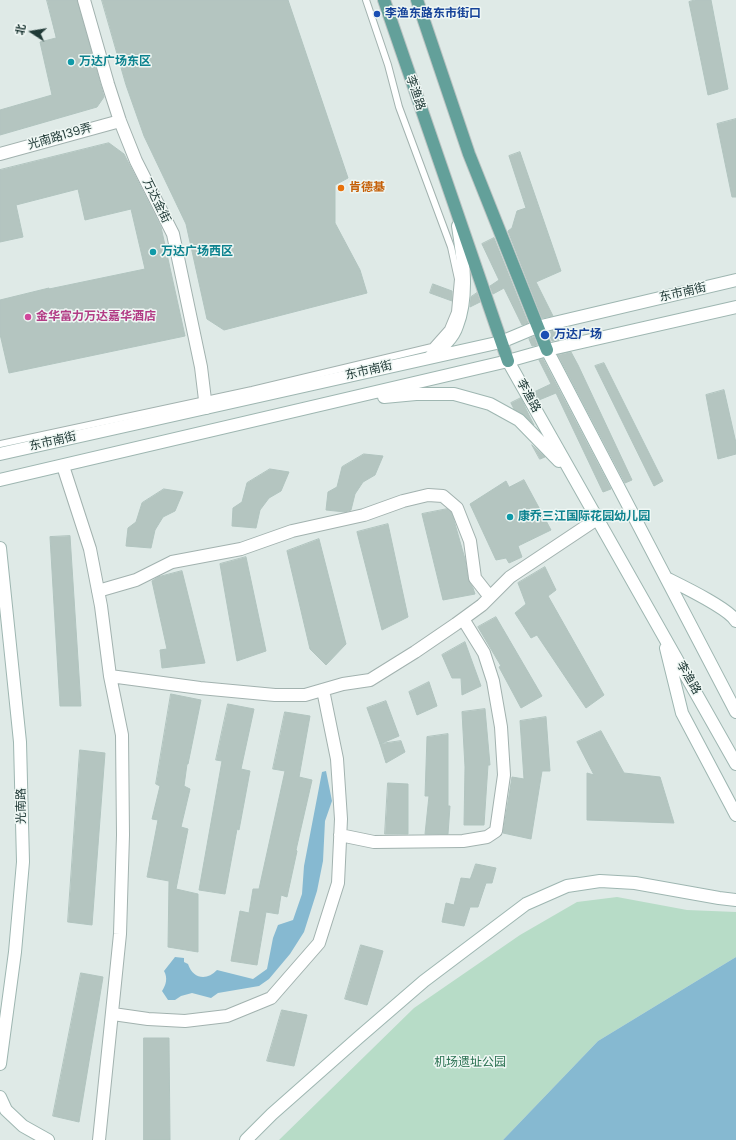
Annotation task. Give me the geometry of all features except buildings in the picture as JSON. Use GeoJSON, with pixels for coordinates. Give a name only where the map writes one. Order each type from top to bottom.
{"type":"FeatureCollection","features":[{"type":"Feature","properties":{"kind":"main road","name":"李渔路"},"geometry":{"type":"LineString","coordinates":[[384,0],[508,362]]}},
{"type":"Feature","properties":{"kind":"main road"},"geometry":{"type":"LineString","coordinates":[[417,0],[469,154],[547,350]]}},
{"type":"Feature","properties":{"kind":"street","name":"万达金街"},"geometry":{"type":"LineString","coordinates":[[84,0],[120,121],[136,161],[173,234],[201,367],[206,404]]}},
{"type":"Feature","properties":{"kind":"street","name":"光南路139弄"},"geometry":{"type":"LineString","coordinates":[[0,154],[120,121]]}},
{"type":"Feature","properties":{"kind":"street"},"geometry":{"type":"LineString","coordinates":[[430,358],[448,341],[457,327],[463,299],[464,262],[455,209]]}},
{"type":"Feature","properties":{"kind":"street","name":"东市南街"},"geometry":{"type":"LineString","coordinates":[[0,454],[206,404],[501,342],[537,327],[736,280]]}},
{"type":"Feature","properties":{"kind":"street","name":"东市南街"},"geometry":{"type":"LineString","coordinates":[[0,480],[508,362],[547,350],[736,306]]}},
{"type":"Feature","properties":{"kind":"street"},"geometry":{"type":"LineString","coordinates":[[547,350],[736,712]]}},
{"type":"Feature","properties":{"kind":"street","name":"李渔路"},"geometry":{"type":"LineString","coordinates":[[508,362],[736,764]]}},
{"type":"Feature","properties":{"kind":"street"},"geometry":{"type":"LineString","coordinates":[[343,400],[416,394],[454,394],[490,404],[519,420],[548,448],[574,478]]}},
{"type":"Feature","properties":{"kind":"street"},"geometry":{"type":"LineString","coordinates":[[63,466],[90,549],[98,591],[110,676],[122,735],[123,836],[120,934],[99,1140]]}},
{"type":"Feature","properties":{"kind":"street"},"geometry":{"type":"LineString","coordinates":[[98,591],[136,580],[172,562],[241,549],[292,531],[364,515],[403,501],[428,496],[443,496],[457,508],[470,541],[475,578],[490,597]]}},
{"type":"Feature","properties":{"kind":"street"},"geometry":{"type":"LineString","coordinates":[[110,676],[200,688],[275,695],[305,695],[343,684],[370,680],[415,652],[463,619],[490,597],[510,577],[597,519]]}},
{"type":"Feature","properties":{"kind":"street","name":"光南路"},"geometry":{"type":"LineString","coordinates":[[0,548],[20,742],[23,862],[15,952],[0,1064]]}},
{"type":"Feature","properties":{"kind":"street"},"geometry":{"type":"LineString","coordinates":[[666,578],[711,602],[734,617],[736,621]]}},
{"type":"Feature","properties":{"kind":"street"},"geometry":{"type":"LineString","coordinates":[[340,835],[374,842],[463,841],[487,837],[496,831],[504,775],[501,727],[493,681],[484,653],[463,619]]}},
{"type":"Feature","properties":{"kind":"street"},"geometry":{"type":"LineString","coordinates":[[661,632],[682,714],[736,815]]}},
{"type":"Feature","properties":{"kind":"street"},"geometry":{"type":"LineString","coordinates":[[113,1014],[185,1021],[226,1016],[271,998],[319,943],[338,883],[341,820],[337,759],[323,690]]}},
{"type":"Feature","properties":{"kind":"street"},"geometry":{"type":"LineString","coordinates":[[246,1140],[301,1089],[424,981],[526,904],[567,886],[600,881],[635,883],[736,900]]}},
{"type":"Feature","properties":{"kind":"street"},"geometry":{"type":"LineString","coordinates":[[0,1097],[6,1110],[23,1126],[48,1140]]}},
{"type":"Feature","properties":{"kind":"lane"},"geometry":{"type":"LineString","coordinates":[[0,444],[206,404],[432,347],[448,330],[455,312],[458,279],[451,247],[399,107],[388,65],[366,0]]}},
{"type":"Feature","properties":{"kind":"green space","name":"机场遗址公园"},"geometry":{"type":"Polygon","coordinates":[[[617,897],[687,910],[736,912],[736,957],[598,1041],[503,1140],[279,1140],[414,1008],[520,935],[577,902],[617,897]]]}},
{"type":"Feature","properties":{"kind":"water"},"geometry":{"type":"Polygon","coordinates":[[[326,771],[332,801],[325,821],[323,861],[317,891],[304,932],[290,954],[269,979],[259,986],[218,993],[211,998],[192,993],[181,996],[175,1000],[168,1000],[162,991],[166,981],[164,971],[175,957],[184,958],[184,962],[188,964],[193,973],[201,977],[209,976],[217,970],[253,979],[267,969],[273,938],[278,925],[293,920],[302,894],[304,866],[322,772],[326,771]]]}},
{"type":"Feature","properties":{"kind":"water"},"geometry":{"type":"Polygon","coordinates":[[[736,957],[736,1140],[503,1140],[598,1041],[736,957]]]}},
{"type":"Feature","properties":{"kind":"place","name":"李渔东路东市街口"},"geometry":{"type":"Point","coordinates":[377,14]}},
{"type":"Feature","properties":{"kind":"place","name":"万达广场东区"},"geometry":{"type":"Point","coordinates":[71,62]}},
{"type":"Feature","properties":{"kind":"place","name":"肯德基"},"geometry":{"type":"Point","coordinates":[341,188]}},
{"type":"Feature","properties":{"kind":"place","name":"万达广场西区"},"geometry":{"type":"Point","coordinates":[153,252]}},
{"type":"Feature","properties":{"kind":"place","name":"金华富力万达嘉华酒店"},"geometry":{"type":"Point","coordinates":[28,317]}},
{"type":"Feature","properties":{"kind":"place","name":"万达广场"},"geometry":{"type":"Point","coordinates":[545,335]}},
{"type":"Feature","properties":{"kind":"place","name":"康乔三江国际花园幼儿园"},"geometry":{"type":"Point","coordinates":[510,517]}}]}
